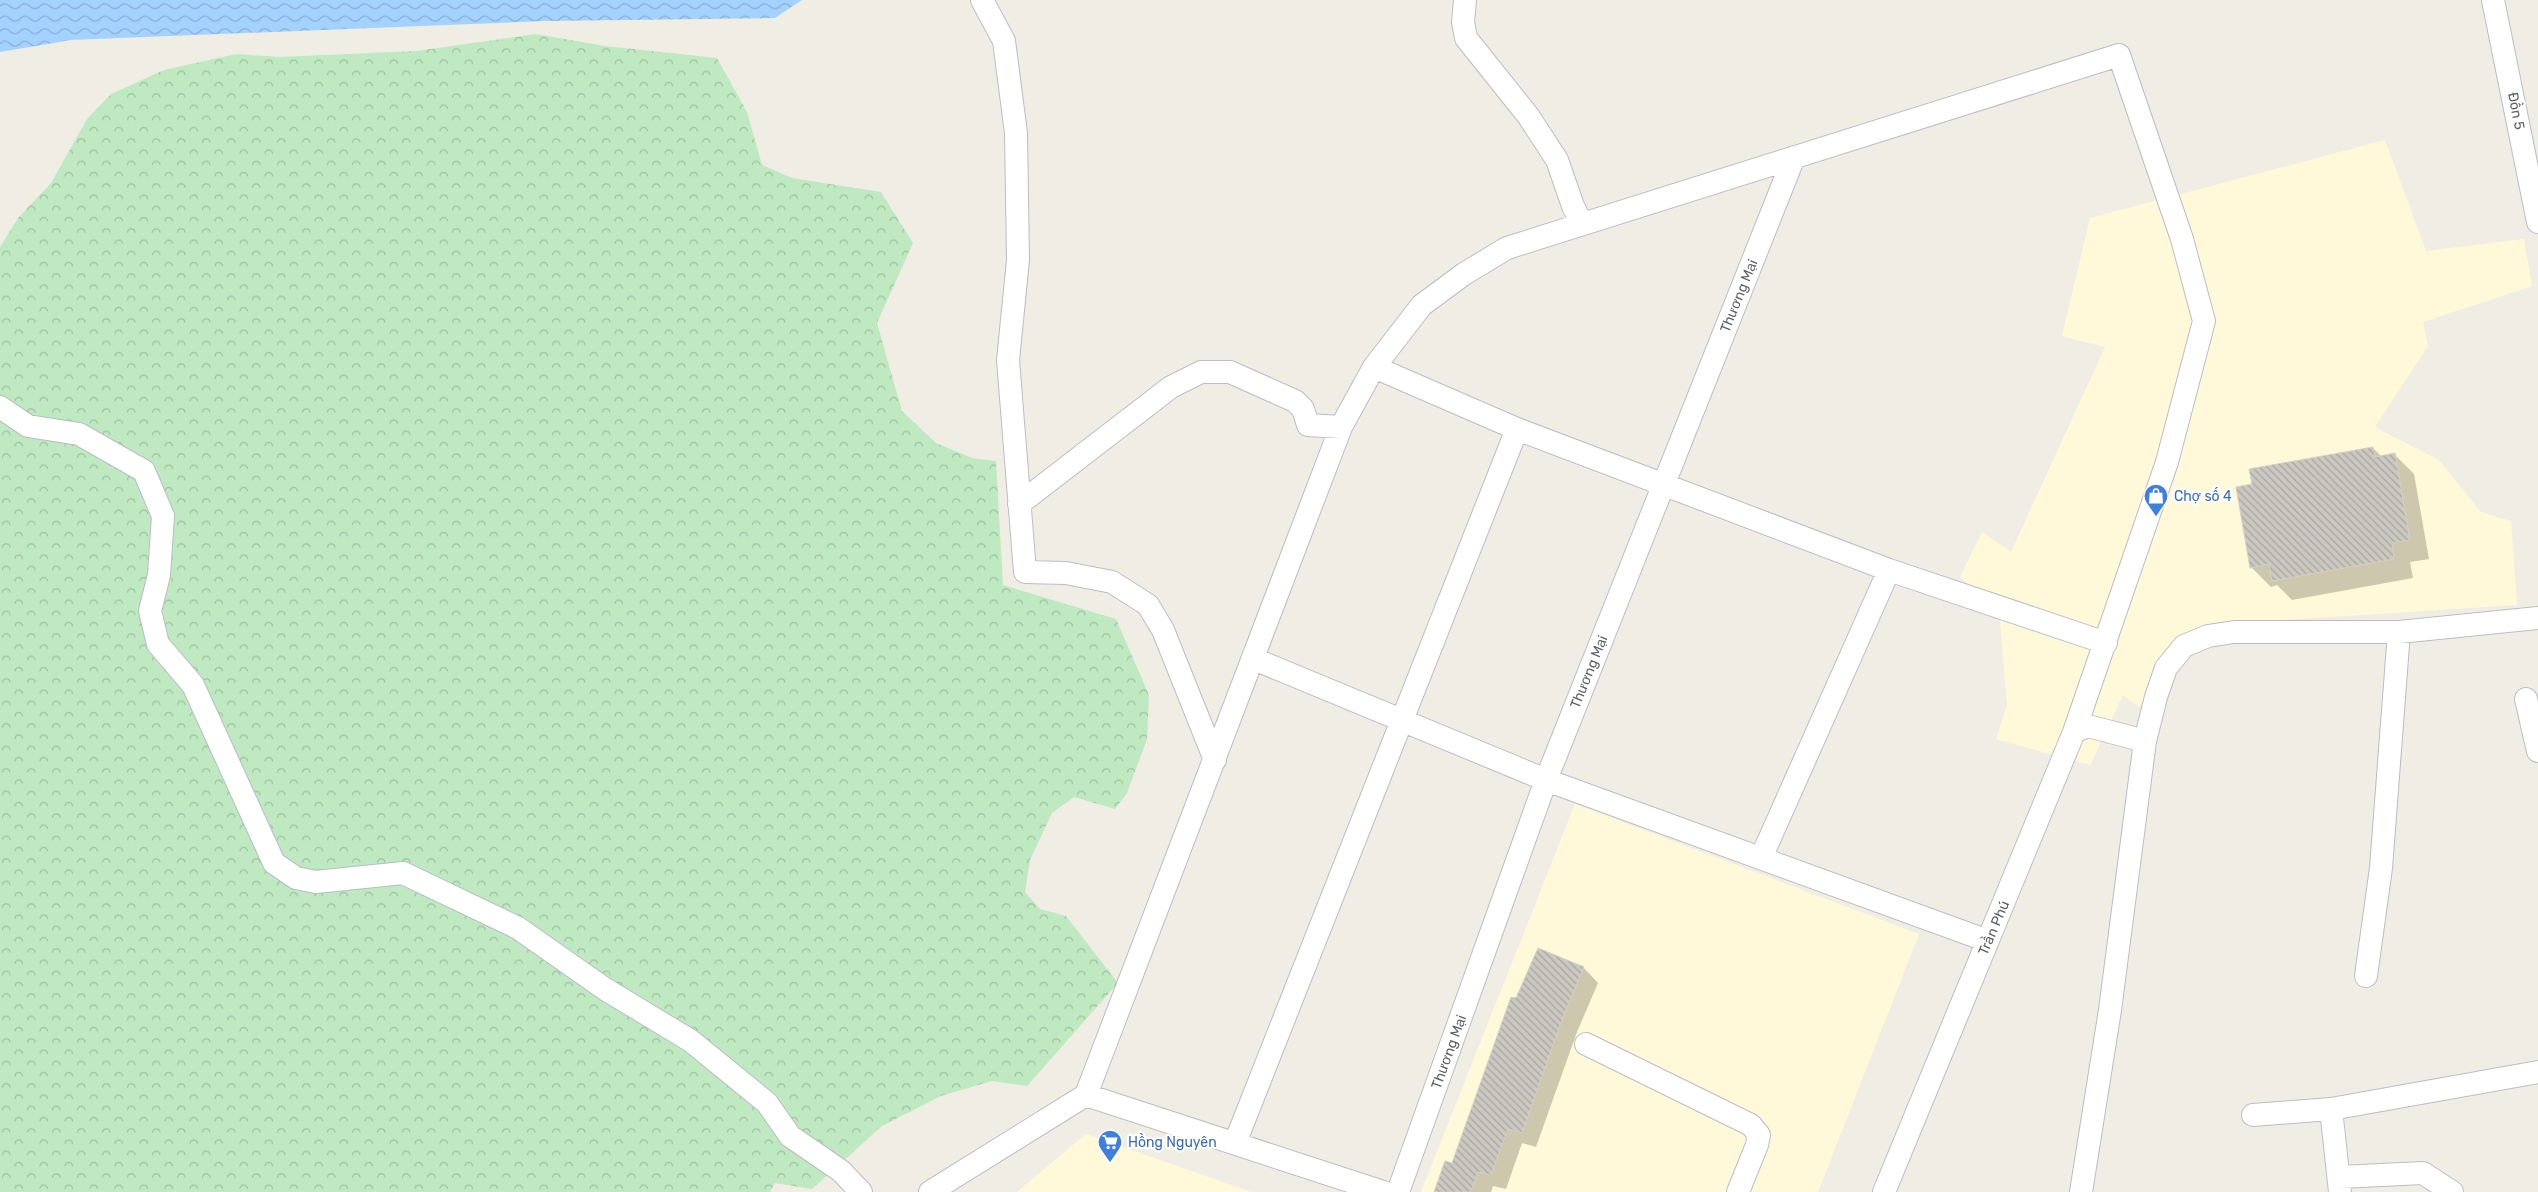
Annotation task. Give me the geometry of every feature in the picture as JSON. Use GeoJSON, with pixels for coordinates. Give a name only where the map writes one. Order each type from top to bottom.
{"type":"FeatureCollection","features":[{"type":"Feature","properties":{"kind":"street"},"geometry":{"type":"LineString","coordinates":[[982,0],[1004,41],[1016,133],[1018,260],[1008,360],[1025,572],[1066,573],[1112,582],[1148,605],[1163,630],[1215,760]]}},
{"type":"Feature","properties":{"kind":"street"},"geometry":{"type":"LineString","coordinates":[[1465,0],[1463,22],[1466,38],[1529,117],[1557,160],[1573,206],[1582,224]]}},
{"type":"Feature","properties":{"kind":"street","name":"Đồn 5"},"geometry":{"type":"LineString","coordinates":[[2493,0],[2538,222]]}},
{"type":"Feature","properties":{"kind":"street","name":"Trần Phú"},"geometry":{"type":"LineString","coordinates":[[1794,157],[2120,55],[2182,240],[2204,322],[2166,462],[2106,643],[2074,732],[1884,1192]]}},
{"type":"Feature","properties":{"kind":"street"},"geometry":{"type":"LineString","coordinates":[[930,1192],[1086,1095],[1341,427],[1374,367],[1422,305],[1464,274],[1507,248],[1794,157]]}},
{"type":"Feature","properties":{"kind":"street","name":"Thương Mại"},"geometry":{"type":"LineString","coordinates":[[1398,1192],[1546,780],[1794,157]]}},
{"type":"Feature","properties":{"kind":"street"},"geometry":{"type":"LineString","coordinates":[[1374,367],[1517,429],[1889,570],[2106,643]]}},
{"type":"Feature","properties":{"kind":"street"},"geometry":{"type":"LineString","coordinates":[[1019,504],[1171,387],[1202,372],[1230,372],[1295,401],[1303,409],[1308,426],[1341,427]]}},
{"type":"Feature","properties":{"kind":"street"},"geometry":{"type":"LineString","coordinates":[[0,407],[28,426],[79,434],[144,471],[163,516],[160,575],[150,611],[158,644],[193,685],[274,862],[296,878],[316,882],[402,873],[518,928],[605,989],[691,1040],[767,1103],[790,1136],[841,1171],[861,1192]]}},
{"type":"Feature","properties":{"kind":"street"},"geometry":{"type":"LineString","coordinates":[[1234,1143],[1517,429]]}},
{"type":"Feature","properties":{"kind":"street"},"geometry":{"type":"LineString","coordinates":[[1761,858],[1889,570]]}},
{"type":"Feature","properties":{"kind":"street"},"geometry":{"type":"LineString","coordinates":[[2081,1192],[2110,1010],[2145,741],[2166,668],[2184,646],[2208,636],[2234,632],[2398,632],[2538,618]]}},
{"type":"Feature","properties":{"kind":"street"},"geometry":{"type":"LineString","coordinates":[[2366,976],[2381,868],[2398,632]]}},
{"type":"Feature","properties":{"kind":"street"},"geometry":{"type":"LineString","coordinates":[[1254,659],[1546,780],[1988,941]]}},
{"type":"Feature","properties":{"kind":"street"},"geometry":{"type":"LineString","coordinates":[[2526,699],[2538,751]]}},
{"type":"Feature","properties":{"kind":"street"},"geometry":{"type":"LineString","coordinates":[[2074,732],[2088,726],[2145,741]]}},
{"type":"Feature","properties":{"kind":"street"},"geometry":{"type":"LineString","coordinates":[[1586,1044],[1751,1125],[1759,1135],[1757,1145],[1738,1192]]}},
{"type":"Feature","properties":{"kind":"street"},"geometry":{"type":"LineString","coordinates":[[2253,1115],[2331,1109],[2538,1072]]}},
{"type":"Feature","properties":{"kind":"street"},"geometry":{"type":"LineString","coordinates":[[1086,1095],[1383,1192]]}},
{"type":"Feature","properties":{"kind":"street"},"geometry":{"type":"LineString","coordinates":[[2331,1109],[2340,1184],[2423,1172],[2452,1192]]}},
{"type":"Feature","properties":{"kind":"shaded area"},"geometry":{"type":"Polygon","coordinates":[[[2385,140],[2426,251],[2524,239],[2532,286],[2423,322],[2428,346],[2375,427],[2439,460],[2481,512],[2511,521],[2517,605],[2235,623],[2176,643],[2139,707],[2123,695],[2090,765],[1996,739],[2007,705],[1999,609],[1960,577],[1982,532],[2011,552],[2105,347],[2062,336],[2090,218],[2385,140]]]}},
{"type":"Feature","properties":{"kind":"shaded area"},"geometry":{"type":"Polygon","coordinates":[[[1575,804],[1919,934],[1818,1192],[1421,1192],[1575,804]]]}},
{"type":"Feature","properties":{"kind":"shaded area","name":"Hồng Nguyên"},"geometry":{"type":"Polygon","coordinates":[[[1086,1134],[1251,1192],[1017,1192],[1086,1134]]]}},
{"type":"Feature","properties":{"kind":"green space"},"geometry":{"type":"Polygon","coordinates":[[[536,34],[605,46],[717,58],[747,112],[762,165],[792,178],[881,192],[913,243],[877,323],[902,411],[936,443],[972,458],[996,461],[1003,585],[1116,619],[1149,695],[1147,739],[1127,793],[1115,809],[1074,797],[1052,813],[1030,860],[1025,892],[1040,909],[1066,916],[1118,983],[1027,1086],[992,1081],[941,1096],[882,1126],[812,1189],[775,1183],[770,1192],[0,1192],[0,247],[18,218],[51,183],[87,119],[111,94],[164,70],[236,54],[279,57],[416,51],[536,34]]]}},
{"type":"Feature","properties":{"kind":"water"},"geometry":{"type":"Polygon","coordinates":[[[0,0],[802,0],[775,18],[545,21],[71,40],[0,52],[0,0]]]}},
{"type":"Feature","properties":{"kind":"building"},"geometry":{"type":"Polygon","coordinates":[[[2373,447],[2375,457],[2395,453],[2410,540],[2392,543],[2394,559],[2272,581],[2269,564],[2250,568],[2236,487],[2252,484],[2249,469],[2373,447]]]}},
{"type":"Feature","properties":{"kind":"building"},"geometry":{"type":"Polygon","coordinates":[[[1538,948],[1584,967],[1563,1017],[1522,1133],[1508,1129],[1491,1175],[1478,1172],[1471,1192],[1434,1192],[1445,1161],[1452,1163],[1511,997],[1516,998],[1538,948]]]}},
{"type":"Feature","properties":{"kind":"place","name":"Chợ số 4"},"geometry":{"type":"Point","coordinates":[2156,517]}},
{"type":"Feature","properties":{"kind":"place","name":"Hồng Nguyên"},"geometry":{"type":"Point","coordinates":[1110,1163]}}]}
